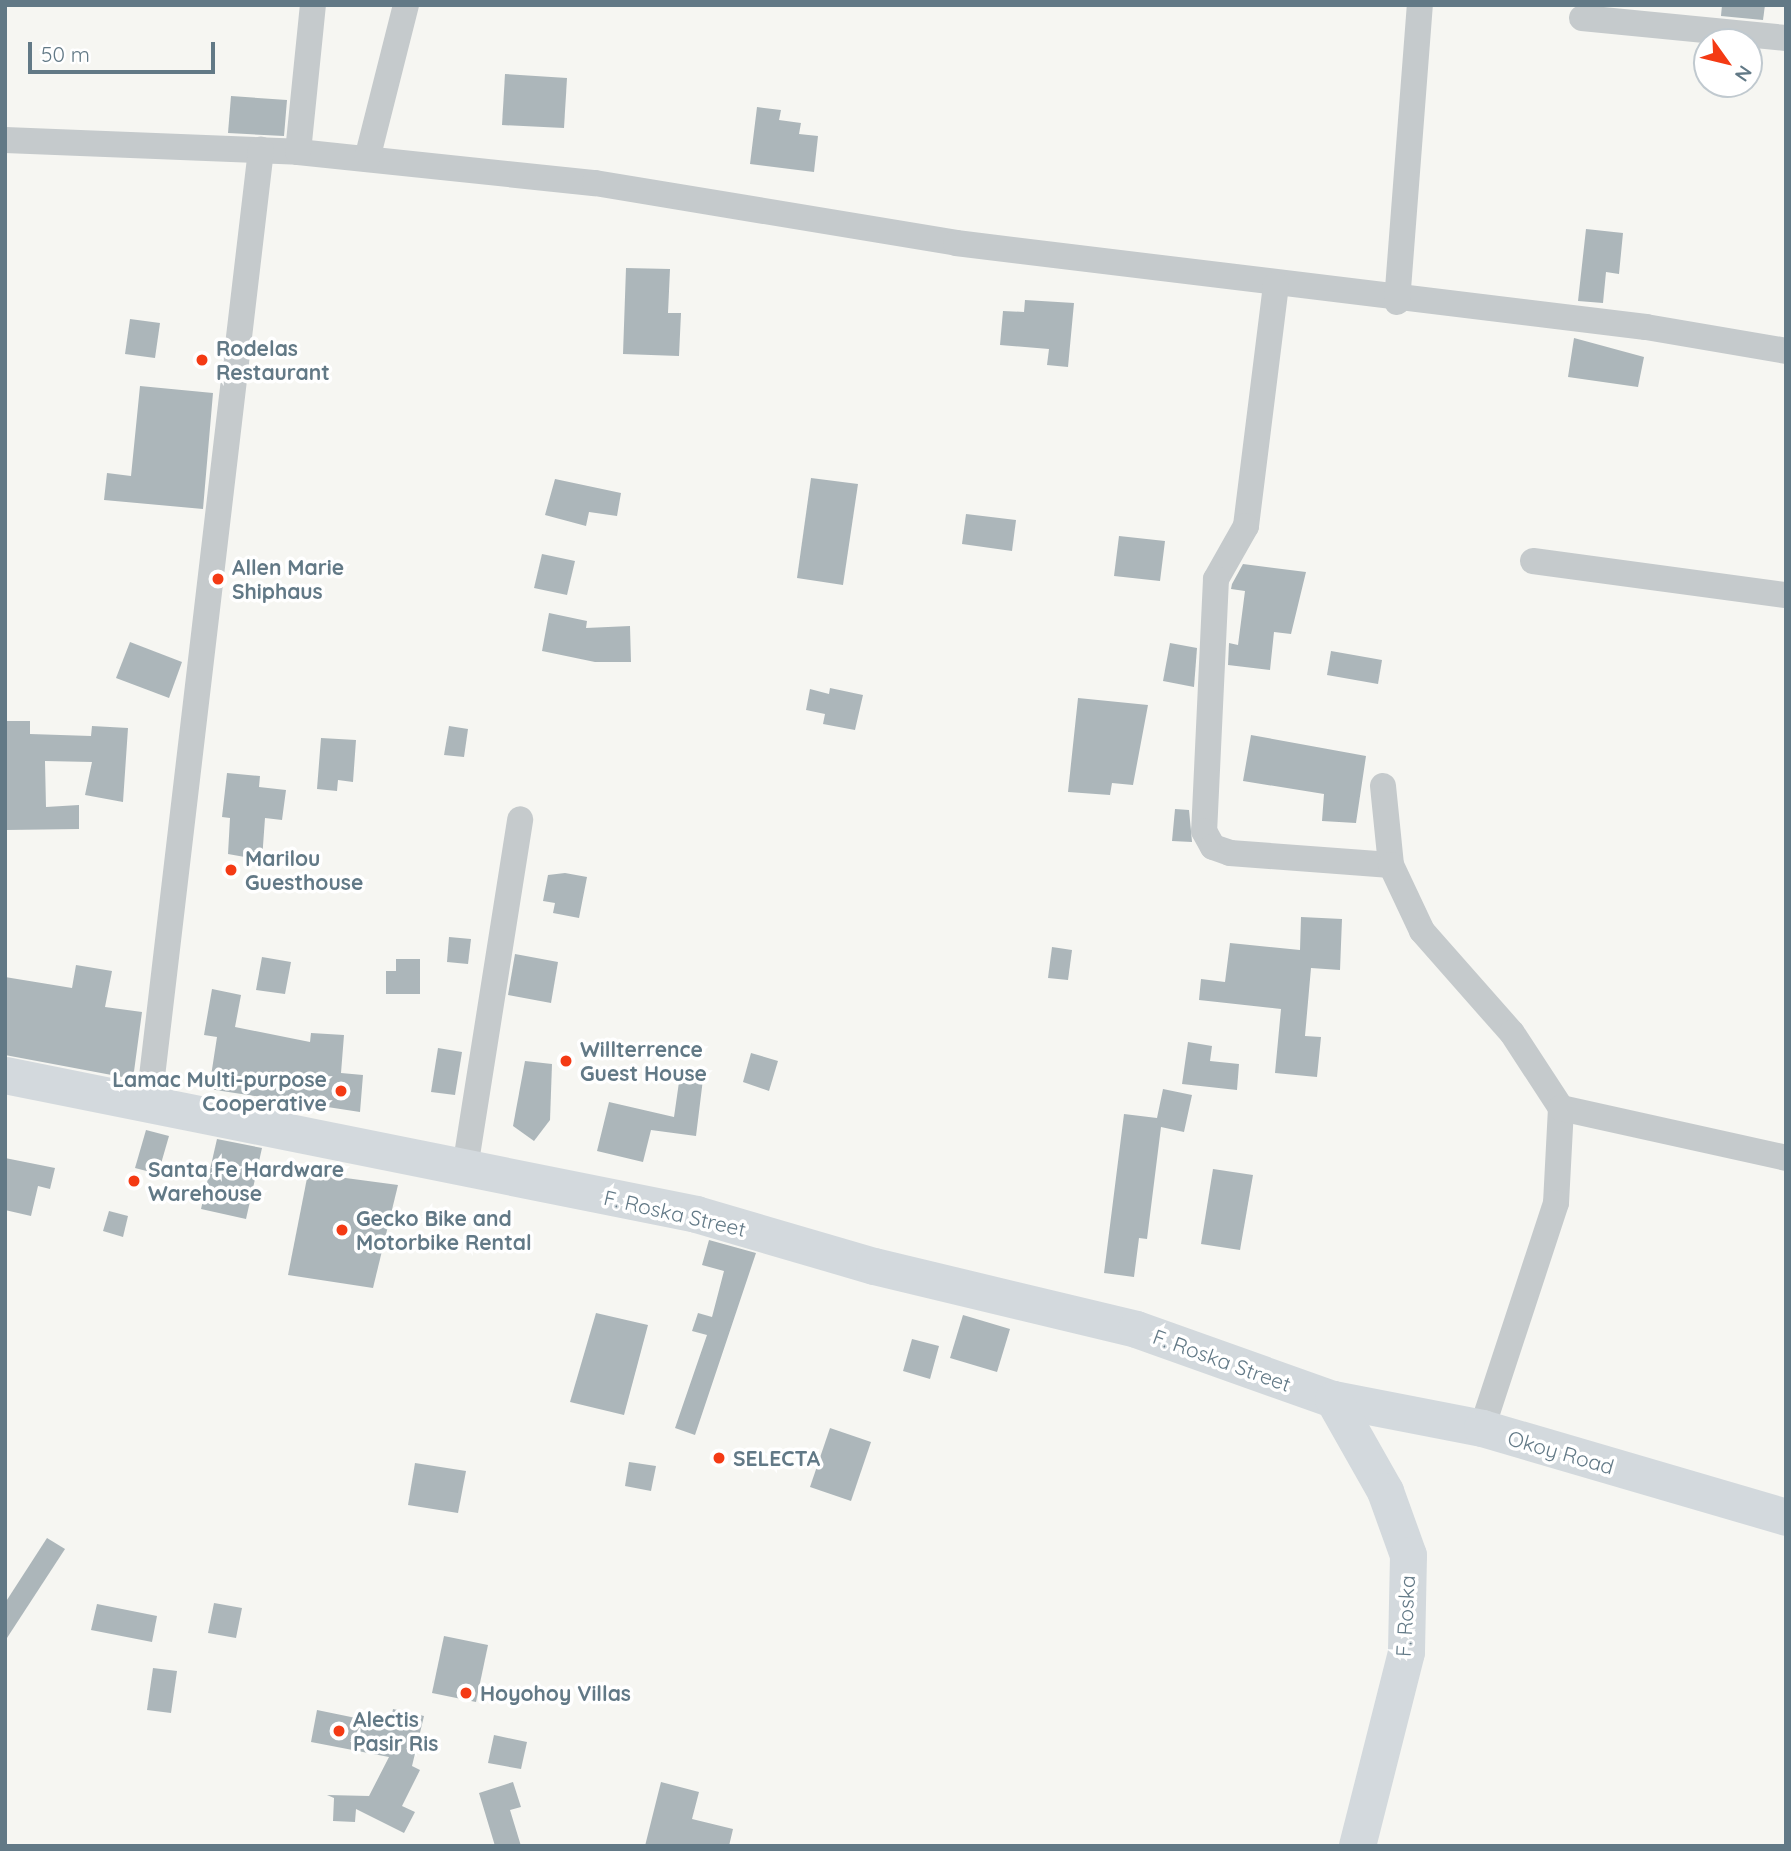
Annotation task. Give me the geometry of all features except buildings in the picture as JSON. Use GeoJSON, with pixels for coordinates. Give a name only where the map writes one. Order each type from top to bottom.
{"type":"FeatureCollection","features":[{"type":"Feature","properties":{"kind":"main road","name":"F. Roska Street"},"geometry":{"type":"LineString","coordinates":[[5,1075],[696,1214],[874,1266],[1136,1329],[1333,1399]]}},
{"type":"Feature","properties":{"kind":"main road","name":"Okoy Road"},"geometry":{"type":"LineString","coordinates":[[1333,1399],[1482,1429],[1786,1517]]}},
{"type":"Feature","properties":{"kind":"main road","name":"F. Roska"},"geometry":{"type":"LineString","coordinates":[[1333,1399],[1385,1491],[1408,1555],[1406,1652],[1357,1846]]}},
{"type":"Feature","properties":{"kind":"street"},"geometry":{"type":"LineString","coordinates":[[298,152],[313,5]]}},
{"type":"Feature","properties":{"kind":"street"},"geometry":{"type":"LineString","coordinates":[[367,159],[406,5]]}},
{"type":"Feature","properties":{"kind":"street"},"geometry":{"type":"LineString","coordinates":[[1396,302],[1420,5]]}},
{"type":"Feature","properties":{"kind":"street"},"geometry":{"type":"LineString","coordinates":[[1582,18],[1786,38]]}},
{"type":"Feature","properties":{"kind":"street"},"geometry":{"type":"LineString","coordinates":[[5,140],[298,152],[595,183],[956,243],[1396,302],[1646,327],[1786,351]]}},
{"type":"Feature","properties":{"kind":"street"},"geometry":{"type":"LineString","coordinates":[[149,1102],[261,150]]}},
{"type":"Feature","properties":{"kind":"street"},"geometry":{"type":"LineString","coordinates":[[1276,285],[1246,526],[1216,579],[1204,831],[1213,847],[1230,853],[1391,865]]}},
{"type":"Feature","properties":{"kind":"street"},"geometry":{"type":"LineString","coordinates":[[1533,561],[1786,595]]}},
{"type":"Feature","properties":{"kind":"street"},"geometry":{"type":"LineString","coordinates":[[1384,786],[1391,865],[1422,931],[1512,1033],[1561,1108],[1556,1203],[1482,1429]]}},
{"type":"Feature","properties":{"kind":"street"},"geometry":{"type":"LineString","coordinates":[[465,1168],[520,819]]}},
{"type":"Feature","properties":{"kind":"street"},"geometry":{"type":"LineString","coordinates":[[1561,1108],[1786,1158]]}},
{"type":"Feature","properties":{"kind":"place","name":"Rodelas Restaurant"},"geometry":{"type":"Point","coordinates":[202,360]}},
{"type":"Feature","properties":{"kind":"place","name":"Allen Marie Shiphaus"},"geometry":{"type":"Point","coordinates":[218,579]}},
{"type":"Feature","properties":{"kind":"place","name":"Marilou Guesthouse"},"geometry":{"type":"Point","coordinates":[231,870]}},
{"type":"Feature","properties":{"kind":"place","name":"Willterrence Guest House"},"geometry":{"type":"Point","coordinates":[566,1061]}},
{"type":"Feature","properties":{"kind":"place","name":"Lamac Multi-purpose Cooperative"},"geometry":{"type":"Point","coordinates":[341,1091]}},
{"type":"Feature","properties":{"kind":"place","name":"Santa Fe Hardware Warehouse"},"geometry":{"type":"Point","coordinates":[134,1181]}},
{"type":"Feature","properties":{"kind":"place","name":"Gecko Bike and Motorbike Rental"},"geometry":{"type":"Point","coordinates":[342,1230]}},
{"type":"Feature","properties":{"kind":"place","name":"SELECTA"},"geometry":{"type":"Point","coordinates":[719,1458]}},
{"type":"Feature","properties":{"kind":"place","name":"Hoyohoy Villas"},"geometry":{"type":"Point","coordinates":[466,1693]}},
{"type":"Feature","properties":{"kind":"place","name":"Alectis Pasir Ris"},"geometry":{"type":"Point","coordinates":[339,1731]}}]}
